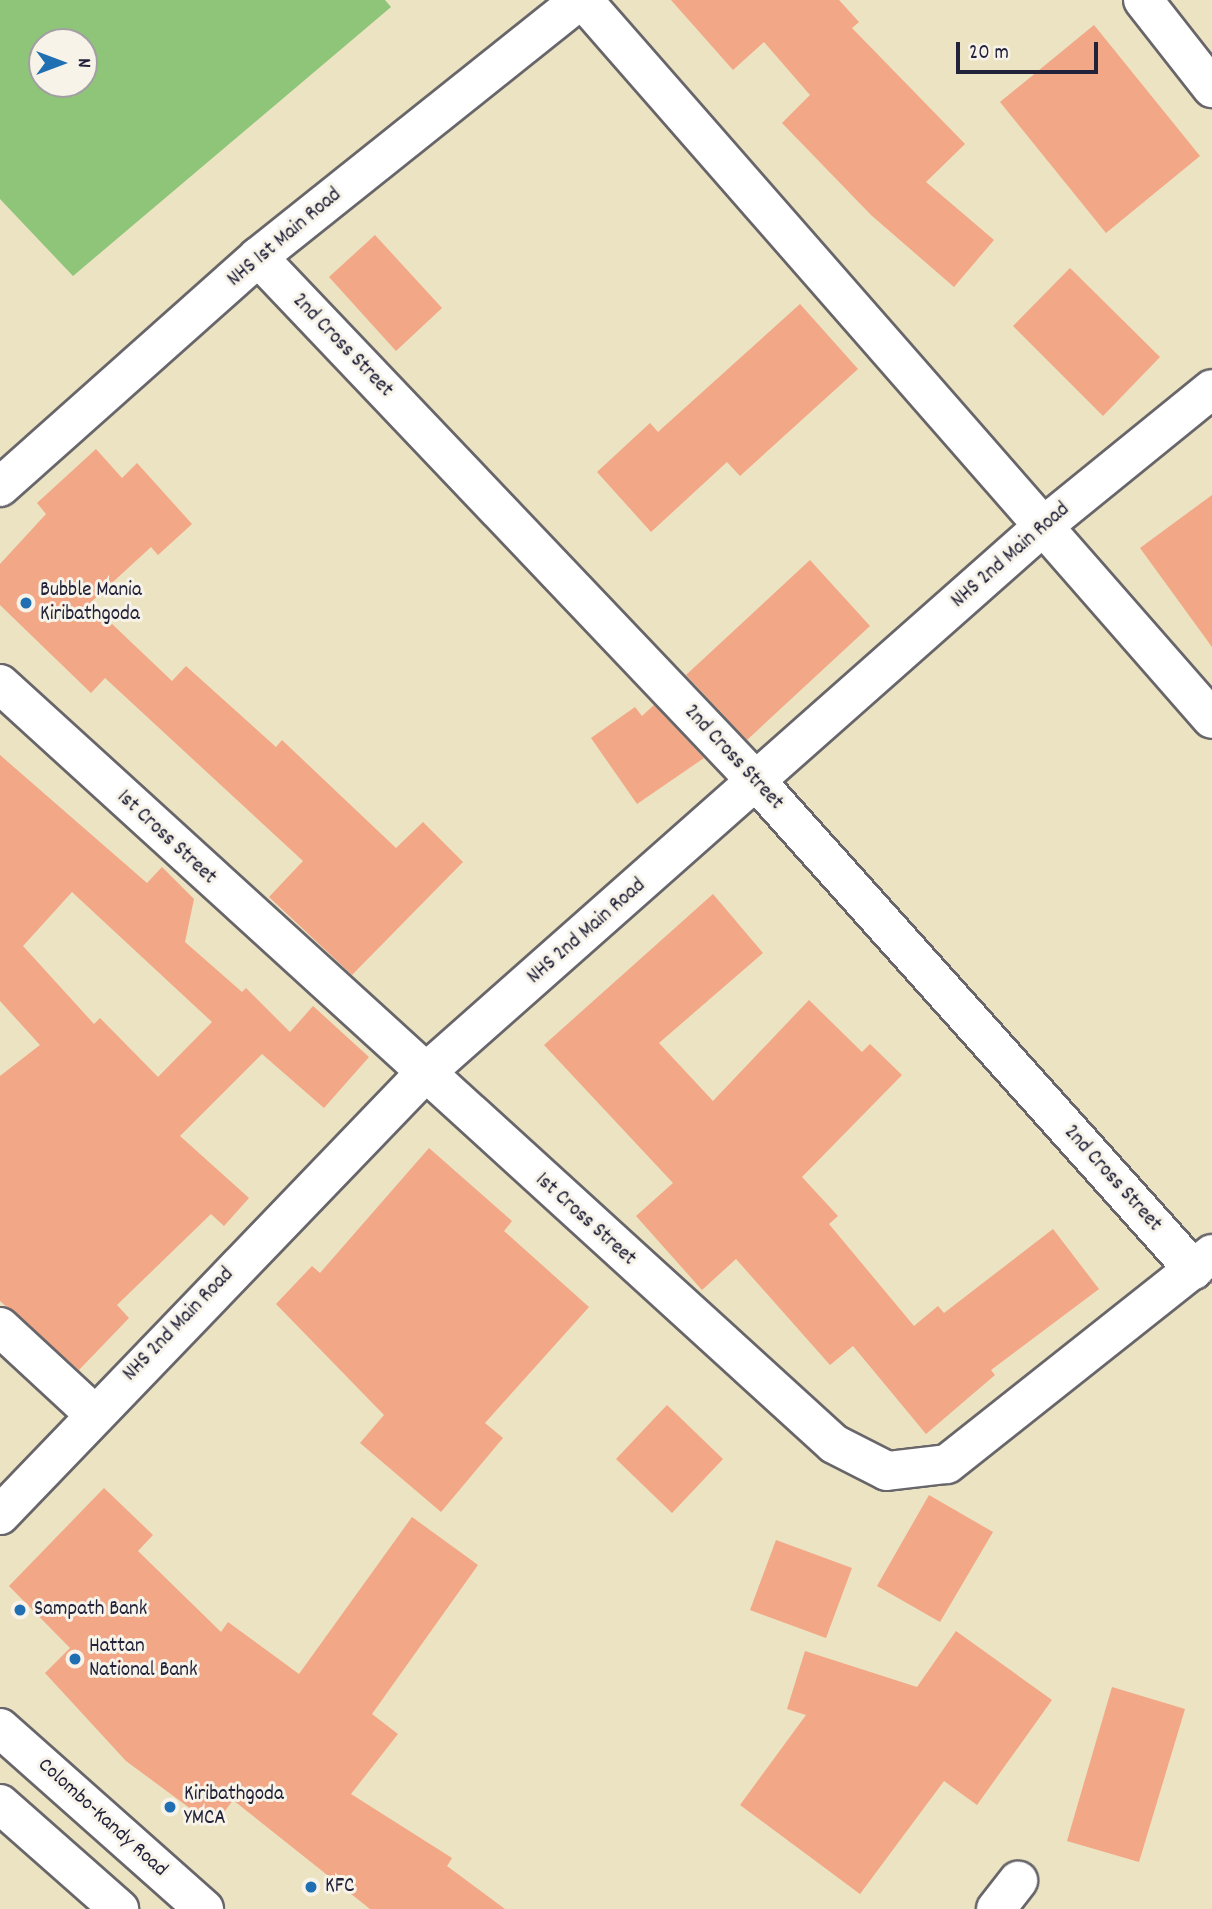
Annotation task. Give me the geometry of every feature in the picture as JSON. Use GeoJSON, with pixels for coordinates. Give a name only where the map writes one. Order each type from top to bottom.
{"type":"FeatureCollection","features":[{"type":"Feature","properties":{"kind":"main road","name":"NHS 1st Main Road"},"geometry":{"type":"LineString","coordinates":[[0,488],[258,257],[582,0]]}},
{"type":"Feature","properties":{"kind":"main road"},"geometry":{"type":"LineString","coordinates":[[582,0],[1041,528],[1212,719]]}},
{"type":"Feature","properties":{"kind":"main road"},"geometry":{"type":"LineString","coordinates":[[1143,0],[1212,88]]}},
{"type":"Feature","properties":{"kind":"main road","name":"2nd Cross Street"},"geometry":{"type":"LineString","coordinates":[[258,257],[757,782],[1203,1262]]}},
{"type":"Feature","properties":{"kind":"main road","name":"NHS 2nd Main Road"},"geometry":{"type":"LineString","coordinates":[[0,1515],[93,1413],[423,1075],[1041,528],[1212,389]]}},
{"type":"Feature","properties":{"kind":"main road","name":"1st Cross Street"},"geometry":{"type":"LineString","coordinates":[[0,684],[423,1075],[834,1444],[887,1471],[947,1464],[1203,1262]]}},
{"type":"Feature","properties":{"kind":"main road"},"geometry":{"type":"LineString","coordinates":[[0,1327],[93,1413]]}},
{"type":"Feature","properties":{"kind":"main road","name":"Colombo-Kandy Road"},"geometry":{"type":"LineString","coordinates":[[0,1728],[204,1909]]}},
{"type":"Feature","properties":{"kind":"main road"},"geometry":{"type":"LineString","coordinates":[[0,1804],[119,1909]]}},
{"type":"Feature","properties":{"kind":"green space"},"geometry":{"type":"Polygon","coordinates":[[[0,0],[385,0],[391,7],[73,276],[0,199],[0,0]]]}},
{"type":"Feature","properties":{"kind":"building"},"geometry":{"type":"Polygon","coordinates":[[[671,0],[839,0],[859,22],[852,28],[965,144],[926,182],[994,240],[954,287],[871,215],[782,123],[810,95],[764,42],[733,70],[671,0]]]}},
{"type":"Feature","properties":{"kind":"building"},"geometry":{"type":"Polygon","coordinates":[[[1094,25],[1200,156],[1106,233],[1000,102],[1094,25]]]}},
{"type":"Feature","properties":{"kind":"building"},"geometry":{"type":"Polygon","coordinates":[[[375,235],[442,308],[396,351],[329,277],[375,235]]]}},
{"type":"Feature","properties":{"kind":"building"},"geometry":{"type":"Polygon","coordinates":[[[1070,268],[1160,357],[1103,416],[1013,326],[1070,268]]]}},
{"type":"Feature","properties":{"kind":"building"},"geometry":{"type":"Polygon","coordinates":[[[800,304],[858,369],[740,476],[727,462],[651,532],[597,472],[650,423],[658,432],[800,304]]]}},
{"type":"Feature","properties":{"kind":"building"},"geometry":{"type":"Polygon","coordinates":[[[96,449],[122,478],[137,463],[192,524],[158,555],[151,547],[90,603],[172,681],[186,666],[276,747],[282,740],[396,848],[423,822],[463,862],[352,975],[269,897],[303,861],[105,678],[91,693],[0,605],[0,564],[46,514],[37,503],[96,449]]]}},
{"type":"Feature","properties":{"kind":"building"},"geometry":{"type":"Polygon","coordinates":[[[1212,495],[1212,647],[1140,548],[1212,495]]]}},
{"type":"Feature","properties":{"kind":"building"},"geometry":{"type":"Polygon","coordinates":[[[810,560],[870,626],[747,740],[686,675],[810,560]]]}},
{"type":"Feature","properties":{"kind":"building"},"geometry":{"type":"Polygon","coordinates":[[[654,705],[704,758],[637,804],[591,738],[635,707],[642,716],[654,705]]]}},
{"type":"Feature","properties":{"kind":"building"},"geometry":{"type":"Polygon","coordinates":[[[0,755],[147,883],[162,867],[194,899],[185,942],[242,992],[246,988],[290,1032],[313,1006],[369,1057],[324,1108],[262,1054],[180,1136],[249,1198],[224,1226],[211,1214],[117,1305],[129,1318],[79,1370],[0,1301],[0,1076],[40,1045],[0,1001],[0,755]],[[72,892],[23,946],[94,1024],[100,1018],[158,1077],[212,1022],[72,892]]]}},
{"type":"Feature","properties":{"kind":"building"},"geometry":{"type":"Polygon","coordinates":[[[713,894],[763,953],[659,1043],[713,1101],[809,1000],[862,1052],[870,1044],[902,1075],[802,1177],[838,1216],[829,1224],[914,1326],[938,1306],[944,1313],[1053,1229],[1099,1289],[991,1370],[995,1375],[926,1434],[853,1346],[830,1365],[736,1259],[702,1290],[636,1216],[673,1183],[544,1045],[713,894]]]}},
{"type":"Feature","properties":{"kind":"building"},"geometry":{"type":"Polygon","coordinates":[[[429,1148],[512,1221],[504,1231],[589,1307],[485,1423],[503,1438],[441,1512],[360,1443],[384,1415],[276,1304],[312,1266],[320,1273],[429,1148]]]}},
{"type":"Feature","properties":{"kind":"building"},"geometry":{"type":"Polygon","coordinates":[[[667,1405],[723,1459],[672,1513],[616,1459],[667,1405]]]}},
{"type":"Feature","properties":{"kind":"building"},"geometry":{"type":"Polygon","coordinates":[[[104,1488],[153,1535],[138,1551],[221,1632],[228,1622],[299,1674],[412,1517],[478,1565],[372,1714],[398,1734],[351,1794],[452,1858],[447,1866],[505,1909],[370,1909],[233,1800],[214,1826],[126,1761],[45,1673],[70,1648],[9,1586],[104,1488]]]}},
{"type":"Feature","properties":{"kind":"building"},"geometry":{"type":"Polygon","coordinates":[[[929,1495],[993,1532],[940,1622],[877,1586],[929,1495]]]}},
{"type":"Feature","properties":{"kind":"building"},"geometry":{"type":"Polygon","coordinates":[[[776,1540],[852,1568],[826,1638],[750,1610],[776,1540]]]}},
{"type":"Feature","properties":{"kind":"building"},"geometry":{"type":"Polygon","coordinates":[[[956,1631],[1052,1700],[977,1805],[944,1781],[860,1894],[740,1805],[806,1715],[787,1709],[805,1651],[917,1687],[956,1631]]]}},
{"type":"Feature","properties":{"kind":"building"},"geometry":{"type":"Polygon","coordinates":[[[1112,1687],[1185,1709],[1139,1862],[1067,1841],[1112,1687]]]}},
{"type":"Feature","properties":{"kind":"place","name":"Bubble Mania Kiribathgoda"},"geometry":{"type":"Point","coordinates":[26,603]}},
{"type":"Feature","properties":{"kind":"place","name":"Sampath Bank"},"geometry":{"type":"Point","coordinates":[20,1610]}},
{"type":"Feature","properties":{"kind":"place","name":"Hattan National Bank"},"geometry":{"type":"Point","coordinates":[75,1659]}},
{"type":"Feature","properties":{"kind":"place","name":"Kiribathgoda YMCA"},"geometry":{"type":"Point","coordinates":[170,1807]}},
{"type":"Feature","properties":{"kind":"place","name":"KFC"},"geometry":{"type":"Point","coordinates":[311,1887]}}]}
